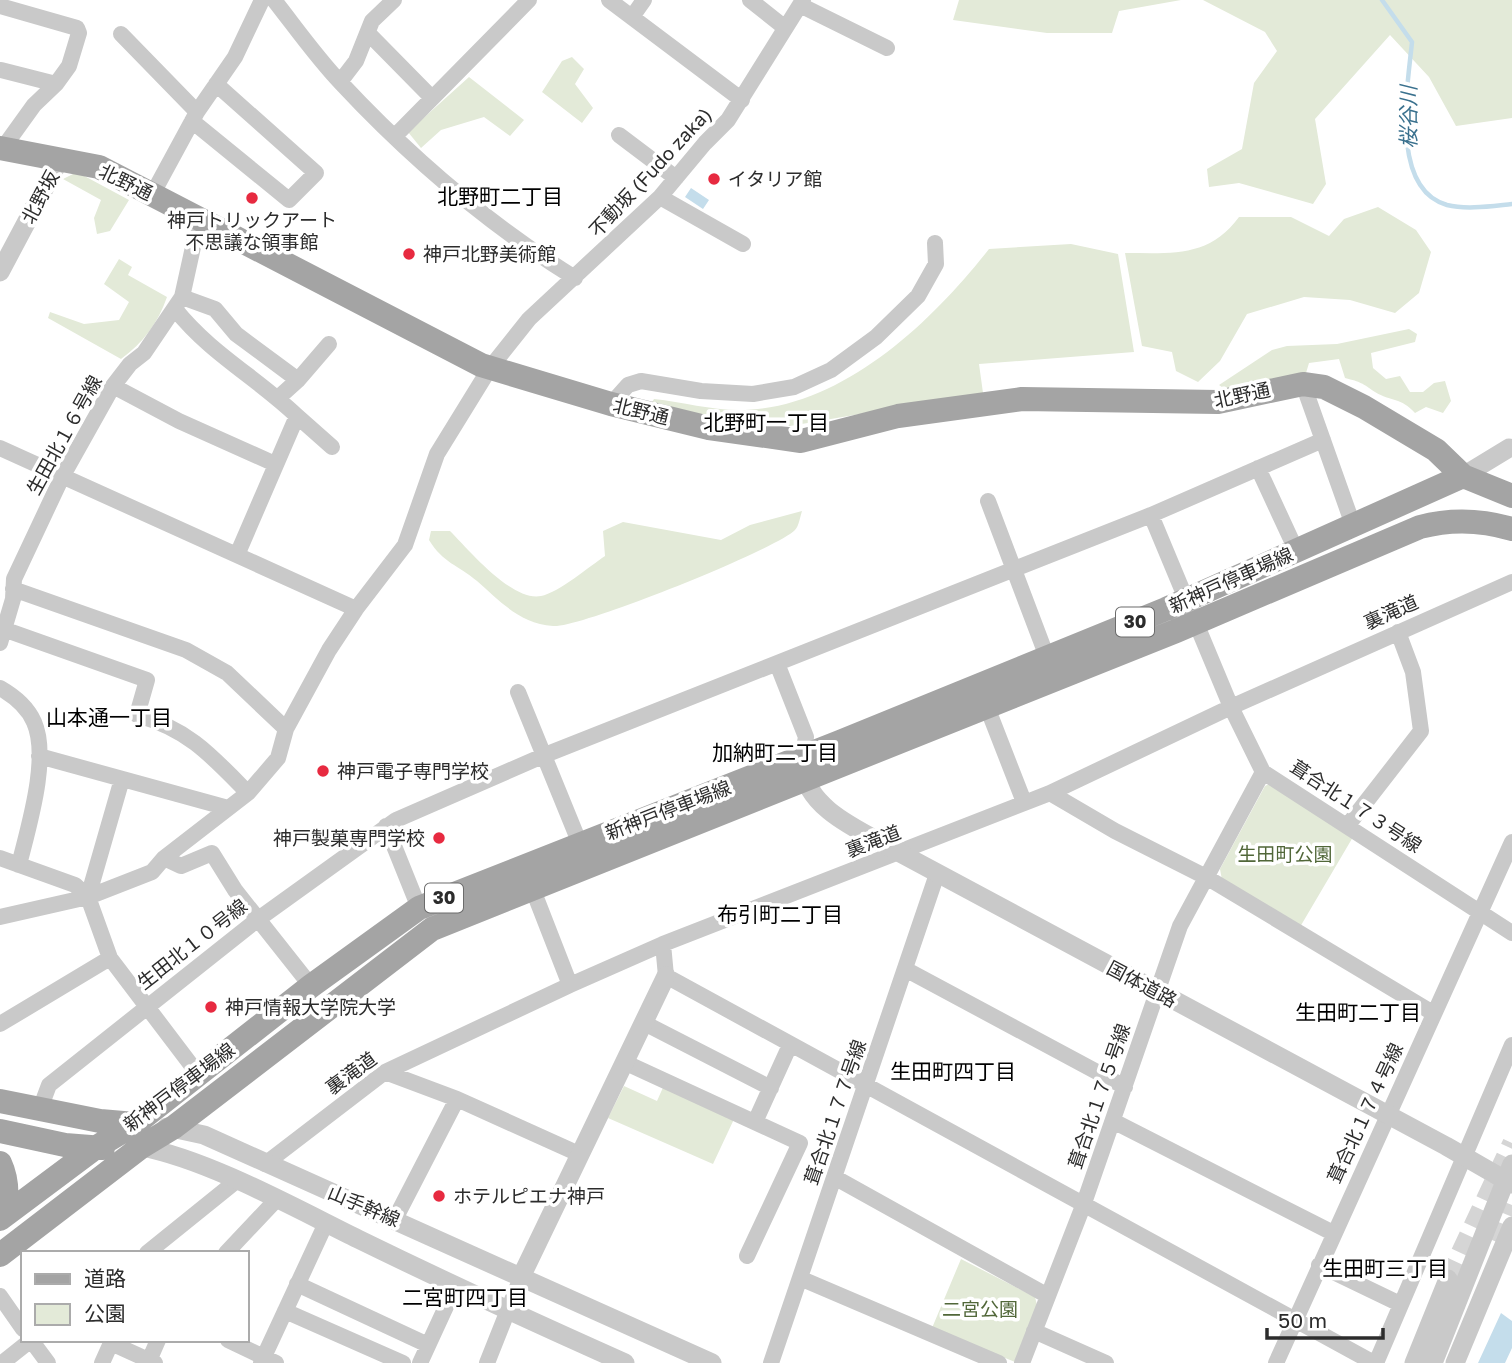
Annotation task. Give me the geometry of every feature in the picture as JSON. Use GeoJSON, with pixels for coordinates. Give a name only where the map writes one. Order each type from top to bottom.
{"type":"FeatureCollection","features":[{"type":"Feature","properties":{"kind":"main road","name":"北野通"},"geometry":{"type":"LineString","coordinates":[[1,148],[99,167],[490,368],[611,404],[709,428],[802,441],[898,416],[1022,400],[1218,402],[1303,384],[1324,387],[1364,407],[1436,450],[1463,476]]}},
{"type":"Feature","properties":{"kind":"main road"},"geometry":{"type":"LineString","coordinates":[[1441,522],[1463,476],[1512,496]]}},
{"type":"Feature","properties":{"kind":"main road","name":"新神戸停車場線"},"geometry":{"type":"LineString","coordinates":[[0,1255],[138,1136],[198,1074],[311,986],[419,908],[580,845],[987,707],[1191,612],[1296,550],[1463,476]]}},
{"type":"Feature","properties":{"kind":"main road","name":"新神戸停車場線"},"geometry":{"type":"LineString","coordinates":[[2,1217],[95,1148],[174,1127],[432,929],[533,890],[1047,657],[1191,612],[1420,527],[1441,522],[1465,521],[1512,529]]}},
{"type":"Feature","properties":{"kind":"main road","name":"山手幹線"},"geometry":{"type":"LineString","coordinates":[[0,1101],[138,1136]]}},
{"type":"Feature","properties":{"kind":"main road"},"geometry":{"type":"LineString","coordinates":[[0,1131],[95,1148]]}},
{"type":"Feature","properties":{"kind":"main road"},"geometry":{"type":"LineString","coordinates":[[0,1163],[5,1174],[8,1197],[2,1217]]}},
{"type":"Feature","properties":{"kind":"street"},"geometry":{"type":"LineString","coordinates":[[152,195],[194,117],[235,57],[262,0]]}},
{"type":"Feature","properties":{"kind":"street"},"geometry":{"type":"LineString","coordinates":[[274,0],[340,82],[395,136],[473,208],[533,253],[575,278]]}},
{"type":"Feature","properties":{"kind":"street"},"geometry":{"type":"LineString","coordinates":[[340,82],[356,61],[372,21],[394,0]]}},
{"type":"Feature","properties":{"kind":"street"},"geometry":{"type":"LineString","coordinates":[[395,136],[529,0]]}},
{"type":"Feature","properties":{"kind":"street"},"geometry":{"type":"LineString","coordinates":[[609,0],[743,100]]}},
{"type":"Feature","properties":{"kind":"street"},"geometry":{"type":"LineString","coordinates":[[632,17],[644,0]]}},
{"type":"Feature","properties":{"kind":"street"},"geometry":{"type":"LineString","coordinates":[[750,0],[784,27]]}},
{"type":"Feature","properties":{"kind":"street"},"geometry":{"type":"LineString","coordinates":[[801,2],[887,48]]}},
{"type":"Feature","properties":{"kind":"street","name":"不動坂 (Fudo zaka)"},"geometry":{"type":"LineString","coordinates":[[0,917],[88,897],[152,872],[163,858],[248,793],[278,758],[286,729],[356,609],[405,545],[437,454],[490,368],[529,319],[660,197],[743,100],[801,2]]}},
{"type":"Feature","properties":{"kind":"street"},"geometry":{"type":"LineString","coordinates":[[0,6],[77,28],[79,33],[69,66],[56,85],[34,105],[1,148]]}},
{"type":"Feature","properties":{"kind":"street"},"geometry":{"type":"LineString","coordinates":[[121,34],[194,117],[289,200],[316,173],[216,83]]}},
{"type":"Feature","properties":{"kind":"street"},"geometry":{"type":"LineString","coordinates":[[369,34],[432,98]]}},
{"type":"Feature","properties":{"kind":"street"},"geometry":{"type":"LineString","coordinates":[[1,70],[56,85]]}},
{"type":"Feature","properties":{"kind":"street"},"geometry":{"type":"LineString","coordinates":[[619,135],[676,178]]}},
{"type":"Feature","properties":{"kind":"street","name":"北野坂"},"geometry":{"type":"LineString","coordinates":[[0,272],[60,159]]}},
{"type":"Feature","properties":{"kind":"street"},"geometry":{"type":"LineString","coordinates":[[660,197],[743,244]]}},
{"type":"Feature","properties":{"kind":"street","name":"生田北１６号線"},"geometry":{"type":"LineString","coordinates":[[3,636],[14,579],[62,477],[113,386],[130,364],[144,353],[178,303],[199,220]]}},
{"type":"Feature","properties":{"kind":"street"},"geometry":{"type":"LineString","coordinates":[[611,404],[628,385],[641,381],[701,391],[753,394],[794,387],[831,370],[876,337],[919,296],[936,264],[935,243]]}},
{"type":"Feature","properties":{"kind":"street"},"geometry":{"type":"LineString","coordinates":[[178,303],[215,309],[236,334],[252,342],[298,380]]}},
{"type":"Feature","properties":{"kind":"street"},"geometry":{"type":"LineString","coordinates":[[178,303],[198,338],[278,398],[332,447]]}},
{"type":"Feature","properties":{"kind":"street"},"geometry":{"type":"LineString","coordinates":[[278,398],[298,380],[329,344]]}},
{"type":"Feature","properties":{"kind":"street"},"geometry":{"type":"LineString","coordinates":[[1303,384],[1353,525]]}},
{"type":"Feature","properties":{"kind":"street"},"geometry":{"type":"LineString","coordinates":[[113,386],[178,421],[275,464]]}},
{"type":"Feature","properties":{"kind":"street"},"geometry":{"type":"LineString","coordinates":[[237,555],[297,416]]}},
{"type":"Feature","properties":{"kind":"street","name":"生田北１０号線"},"geometry":{"type":"LineString","coordinates":[[40,1109],[49,1085],[257,920],[386,826],[545,755],[778,666],[1151,515],[1323,440]]}},
{"type":"Feature","properties":{"kind":"street"},"geometry":{"type":"LineString","coordinates":[[0,448],[356,609]]}},
{"type":"Feature","properties":{"kind":"street"},"geometry":{"type":"LineString","coordinates":[[1463,476],[1509,448]]}},
{"type":"Feature","properties":{"kind":"street"},"geometry":{"type":"LineString","coordinates":[[1258,468],[1296,550]]}},
{"type":"Feature","properties":{"kind":"street"},"geometry":{"type":"LineString","coordinates":[[988,501],[1047,657]]}},
{"type":"Feature","properties":{"kind":"street","name":"葺合北１７３号線"},"geometry":{"type":"LineString","coordinates":[[1151,515],[1231,707],[1263,772],[1512,933]]}},
{"type":"Feature","properties":{"kind":"street","name":"裏滝道"},"geometry":{"type":"LineString","coordinates":[[265,1164],[385,1072],[570,985],[663,944],[1050,793],[1231,707],[1512,582]]}},
{"type":"Feature","properties":{"kind":"street"},"geometry":{"type":"LineString","coordinates":[[13,589],[186,650],[227,673],[286,729]]}},
{"type":"Feature","properties":{"kind":"street"},"geometry":{"type":"LineString","coordinates":[[1348,825],[1421,731],[1413,672],[1398,632]]}},
{"type":"Feature","properties":{"kind":"street"},"geometry":{"type":"LineString","coordinates":[[3,636],[148,680],[137,715],[165,723],[200,744],[248,793]]}},
{"type":"Feature","properties":{"kind":"street"},"geometry":{"type":"LineString","coordinates":[[778,666],[806,737],[803,769]]}},
{"type":"Feature","properties":{"kind":"street"},"geometry":{"type":"LineString","coordinates":[[0,688],[26,708],[34,722],[39,756],[19,865]]}},
{"type":"Feature","properties":{"kind":"street"},"geometry":{"type":"LineString","coordinates":[[518,692],[580,845]]}},
{"type":"Feature","properties":{"kind":"street"},"geometry":{"type":"LineString","coordinates":[[987,707],[1024,803]]}},
{"type":"Feature","properties":{"kind":"street"},"geometry":{"type":"LineString","coordinates":[[39,756],[228,808]]}},
{"type":"Feature","properties":{"kind":"street","name":"国体道路"},"geometry":{"type":"LineString","coordinates":[[803,769],[824,807],[900,853],[1463,1156],[1510,1177]]}},
{"type":"Feature","properties":{"kind":"street","name":"葺合北１７５号線"},"geometry":{"type":"LineString","coordinates":[[1022,1363],[1083,1206],[1180,926],[1263,772]]}},
{"type":"Feature","properties":{"kind":"street"},"geometry":{"type":"LineString","coordinates":[[88,897],[122,779]]}},
{"type":"Feature","properties":{"kind":"street"},"geometry":{"type":"LineString","coordinates":[[1050,793],[1115,831],[1206,877],[1433,1013]]}},
{"type":"Feature","properties":{"kind":"street"},"geometry":{"type":"LineString","coordinates":[[386,826],[419,908]]}},
{"type":"Feature","properties":{"kind":"street","name":"葺合北１７４号線"},"geometry":{"type":"LineString","coordinates":[[1276,1363],[1512,842]]}},
{"type":"Feature","properties":{"kind":"street"},"geometry":{"type":"LineString","coordinates":[[163,858],[181,866],[212,853],[257,920],[311,986]]}},
{"type":"Feature","properties":{"kind":"street"},"geometry":{"type":"LineString","coordinates":[[0,858],[75,886],[88,897],[110,958],[198,1074]]}},
{"type":"Feature","properties":{"kind":"street","name":"葺合北１７７号線"},"geometry":{"type":"LineString","coordinates":[[771,1363],[802,1279],[937,874]]}},
{"type":"Feature","properties":{"kind":"street"},"geometry":{"type":"LineString","coordinates":[[533,890],[570,985]]}},
{"type":"Feature","properties":{"kind":"street"},"geometry":{"type":"LineString","coordinates":[[487,1363],[522,1275],[666,976],[663,944]]}},
{"type":"Feature","properties":{"kind":"street"},"geometry":{"type":"LineString","coordinates":[[0,1024],[110,958]]}},
{"type":"Feature","properties":{"kind":"street"},"geometry":{"type":"LineString","coordinates":[[905,969],[1125,1087]]}},
{"type":"Feature","properties":{"kind":"street"},"geometry":{"type":"LineString","coordinates":[[666,976],[1375,1363],[1512,1045]]}},
{"type":"Feature","properties":{"kind":"street"},"geometry":{"type":"LineString","coordinates":[[643,1023],[771,1088]]}},
{"type":"Feature","properties":{"kind":"street"},"geometry":{"type":"LineString","coordinates":[[755,1122],[790,1045]]}},
{"type":"Feature","properties":{"kind":"street"},"geometry":{"type":"LineString","coordinates":[[624,1062],[800,1143],[747,1256]]}},
{"type":"Feature","properties":{"kind":"street"},"geometry":{"type":"LineString","coordinates":[[385,1072],[457,1099],[579,1154]]}},
{"type":"Feature","properties":{"kind":"street"},"geometry":{"type":"LineString","coordinates":[[395,1219],[457,1099]]}},
{"type":"Feature","properties":{"kind":"street"},"geometry":{"type":"LineString","coordinates":[[1113,1121],[1333,1233]]}},
{"type":"Feature","properties":{"kind":"street","name":"山手幹線"},"geometry":{"type":"LineString","coordinates":[[174,1127],[204,1135],[522,1275],[712,1363]]}},
{"type":"Feature","properties":{"kind":"street","name":"山手幹線"},"geometry":{"type":"LineString","coordinates":[[138,1136],[168,1154],[326,1223],[455,1287],[625,1363]]}},
{"type":"Feature","properties":{"kind":"street"},"geometry":{"type":"LineString","coordinates":[[834,1177],[1048,1296]]}},
{"type":"Feature","properties":{"kind":"street"},"geometry":{"type":"LineString","coordinates":[[1433,1363],[1510,1177]]}},
{"type":"Feature","properties":{"kind":"street"},"geometry":{"type":"LineString","coordinates":[[150,1251],[235,1182]]}},
{"type":"Feature","properties":{"kind":"street"},"geometry":{"type":"LineString","coordinates":[[228,1251],[275,1200]]}},
{"type":"Feature","properties":{"kind":"street"},"geometry":{"type":"LineString","coordinates":[[232,1342],[267,1361],[285,1311],[326,1223]]}},
{"type":"Feature","properties":{"kind":"street"},"geometry":{"type":"LineString","coordinates":[[1455,1363],[1512,1226]]}},
{"type":"Feature","properties":{"kind":"street"},"geometry":{"type":"LineString","coordinates":[[1319,1265],[1400,1304]]}},
{"type":"Feature","properties":{"kind":"street"},"geometry":{"type":"LineString","coordinates":[[802,1279],[999,1363]]}},
{"type":"Feature","properties":{"kind":"street"},"geometry":{"type":"LineString","coordinates":[[1414,1363],[1448,1279]]}},
{"type":"Feature","properties":{"kind":"street"},"geometry":{"type":"LineString","coordinates":[[297,1284],[428,1345]]}},
{"type":"Feature","properties":{"kind":"street"},"geometry":{"type":"LineString","coordinates":[[420,1363],[455,1287]]}},
{"type":"Feature","properties":{"kind":"street"},"geometry":{"type":"LineString","coordinates":[[0,1296],[21,1326]]}},
{"type":"Feature","properties":{"kind":"street"},"geometry":{"type":"LineString","coordinates":[[285,1311],[403,1363]]}},
{"type":"Feature","properties":{"kind":"street"},"geometry":{"type":"LineString","coordinates":[[1034,1331],[1106,1363]]}},
{"type":"Feature","properties":{"kind":"street"},"geometry":{"type":"LineString","coordinates":[[2,1363],[28,1342]]}},
{"type":"Feature","properties":{"kind":"street"},"geometry":{"type":"LineString","coordinates":[[32,1342],[48,1363]]}},
{"type":"Feature","properties":{"kind":"street"},"geometry":{"type":"LineString","coordinates":[[102,1363],[111,1343],[151,1362],[157,1342]]}},
{"type":"Feature","properties":{"kind":"green space"},"geometry":{"type":"Polygon","coordinates":[[[959,0],[1181,0],[1119,11],[1112,33],[1047,33],[953,20],[959,0]]]}},
{"type":"Feature","properties":{"kind":"green space"},"geometry":{"type":"Polygon","coordinates":[[[1203,0],[1512,0],[1512,118],[1456,126],[1429,77],[1390,35],[1315,119],[1326,184],[1313,204],[1239,183],[1209,187],[1207,169],[1242,149],[1254,83],[1277,51],[1265,32],[1203,0]]]}},
{"type":"Feature","properties":{"kind":"green space"},"geometry":{"type":"Polygon","coordinates":[[[572,57],[584,69],[575,84],[593,108],[582,123],[542,92],[562,61],[572,57]]]}},
{"type":"Feature","properties":{"kind":"green space"},"geometry":{"type":"Polygon","coordinates":[[[469,77],[524,120],[510,136],[484,117],[441,130],[421,148],[408,132],[469,77]]]}},
{"type":"Feature","properties":{"kind":"green space"},"geometry":{"type":"Polygon","coordinates":[[[77,172],[129,200],[110,231],[97,234],[94,218],[101,200],[63,179],[77,172]]]}},
{"type":"Feature","properties":{"kind":"green space"},"geometry":{"type":"Polygon","coordinates":[[[1378,207],[1416,230],[1431,252],[1419,293],[1395,313],[1350,300],[1304,297],[1247,314],[1220,361],[1198,382],[1176,371],[1172,352],[1142,346],[1125,253],[1174,252],[1202,246],[1215,240],[1239,217],[1291,217],[1329,236],[1344,219],[1378,207]]]}},
{"type":"Feature","properties":{"kind":"green space"},"geometry":{"type":"Polygon","coordinates":[[[1071,244],[1118,254],[1134,352],[979,364],[983,393],[790,426],[717,418],[651,404],[654,399],[739,410],[776,406],[813,395],[847,379],[911,332],[940,305],[989,249],[1071,244]]]}},
{"type":"Feature","properties":{"kind":"green space"},"geometry":{"type":"Polygon","coordinates":[[[119,259],[132,267],[128,275],[167,297],[149,332],[121,359],[48,318],[50,312],[84,324],[119,320],[129,302],[104,284],[119,259]]]}},
{"type":"Feature","properties":{"kind":"green space"},"geometry":{"type":"Polygon","coordinates":[[[1409,329],[1417,334],[1415,342],[1371,353],[1373,368],[1386,379],[1400,376],[1410,392],[1423,392],[1434,383],[1445,381],[1451,401],[1443,413],[1426,407],[1415,413],[1400,402],[1345,378],[1339,359],[1309,363],[1306,373],[1226,390],[1219,385],[1272,350],[1287,346],[1337,344],[1409,329]]]}},
{"type":"Feature","properties":{"kind":"green space"},"geometry":{"type":"Polygon","coordinates":[[[802,511],[795,530],[752,554],[635,602],[570,624],[553,626],[530,621],[511,610],[477,581],[445,559],[429,540],[431,531],[450,531],[504,583],[530,596],[541,596],[565,585],[605,556],[603,531],[623,522],[721,540],[750,525],[802,511]]]}},
{"type":"Feature","properties":{"kind":"green space","name":"生田町公園"},"geometry":{"type":"Polygon","coordinates":[[[1271,783],[1353,837],[1300,927],[1222,880],[1220,869],[1265,786],[1271,783]]]}},
{"type":"Feature","properties":{"kind":"green space"},"geometry":{"type":"Polygon","coordinates":[[[665,1083],[735,1117],[713,1164],[608,1118],[624,1086],[657,1101],[665,1083]]]}},
{"type":"Feature","properties":{"kind":"green space","name":"二宮公園"},"geometry":{"type":"Polygon","coordinates":[[[961,1259],[1035,1297],[1038,1309],[1015,1362],[932,1328],[961,1259]]]}},
{"type":"Feature","properties":{"kind":"water"},"geometry":{"type":"Polygon","coordinates":[[[691,188],[709,200],[703,209],[685,197],[691,188]]]}},
{"type":"Feature","properties":{"kind":"water"},"geometry":{"type":"Polygon","coordinates":[[[1501,1313],[1512,1321],[1512,1348],[1505,1363],[1478,1363],[1501,1313]]]}},
{"type":"Feature","properties":{"kind":"waterway","name":"桜谷川"},"geometry":{"type":"LineString","coordinates":[[1382,0],[1412,42],[1406,133],[1409,157],[1416,179],[1429,195],[1447,205],[1471,207],[1512,204]]}},
{"type":"Feature","properties":{"kind":"tunnel"},"geometry":{"type":"LineString","coordinates":[[1448,1279],[1512,1143]]}},
{"type":"Feature","properties":{"kind":"tunnel"},"geometry":{"type":"LineString","coordinates":[[1497,1242],[1512,1205]]}},
{"type":"Feature","properties":{"kind":"place","name":"イタリア館"},"geometry":{"type":"Point","coordinates":[714,179]}},
{"type":"Feature","properties":{"kind":"place","name":"神戸トリックアート 不思議な領事館"},"geometry":{"type":"Point","coordinates":[252,198]}},
{"type":"Feature","properties":{"kind":"place","name":"神戸北野美術館"},"geometry":{"type":"Point","coordinates":[409,254]}},
{"type":"Feature","properties":{"kind":"place","name":"神戸電子専門学校"},"geometry":{"type":"Point","coordinates":[323,771]}},
{"type":"Feature","properties":{"kind":"place","name":"神戸製菓専門学校"},"geometry":{"type":"Point","coordinates":[439,838]}},
{"type":"Feature","properties":{"kind":"place","name":"神戸情報大学院大学"},"geometry":{"type":"Point","coordinates":[211,1007]}},
{"type":"Feature","properties":{"kind":"place","name":"ホテルピエナ神戸"},"geometry":{"type":"Point","coordinates":[439,1196]}},
{"type":"Feature","properties":{"kind":"district","name":"北野町二丁目"},"geometry":{"type":"Point","coordinates":[500,197]}},
{"type":"Feature","properties":{"kind":"district","name":"北野町一丁目"},"geometry":{"type":"Point","coordinates":[766,423]}},
{"type":"Feature","properties":{"kind":"district","name":"山本通一丁目"},"geometry":{"type":"Point","coordinates":[109,718]}},
{"type":"Feature","properties":{"kind":"district","name":"加納町二丁目"},"geometry":{"type":"Point","coordinates":[775,753]}},
{"type":"Feature","properties":{"kind":"district","name":"布引町二丁目"},"geometry":{"type":"Point","coordinates":[780,915]}},
{"type":"Feature","properties":{"kind":"district","name":"生田町二丁目"},"geometry":{"type":"Point","coordinates":[1358,1013]}},
{"type":"Feature","properties":{"kind":"district","name":"生田町四丁目"},"geometry":{"type":"Point","coordinates":[953,1072]}},
{"type":"Feature","properties":{"kind":"district","name":"生田町三丁目"},"geometry":{"type":"Point","coordinates":[1385,1269]}},
{"type":"Feature","properties":{"kind":"district","name":"二宮町四丁目"},"geometry":{"type":"Point","coordinates":[465,1298]}}]}
